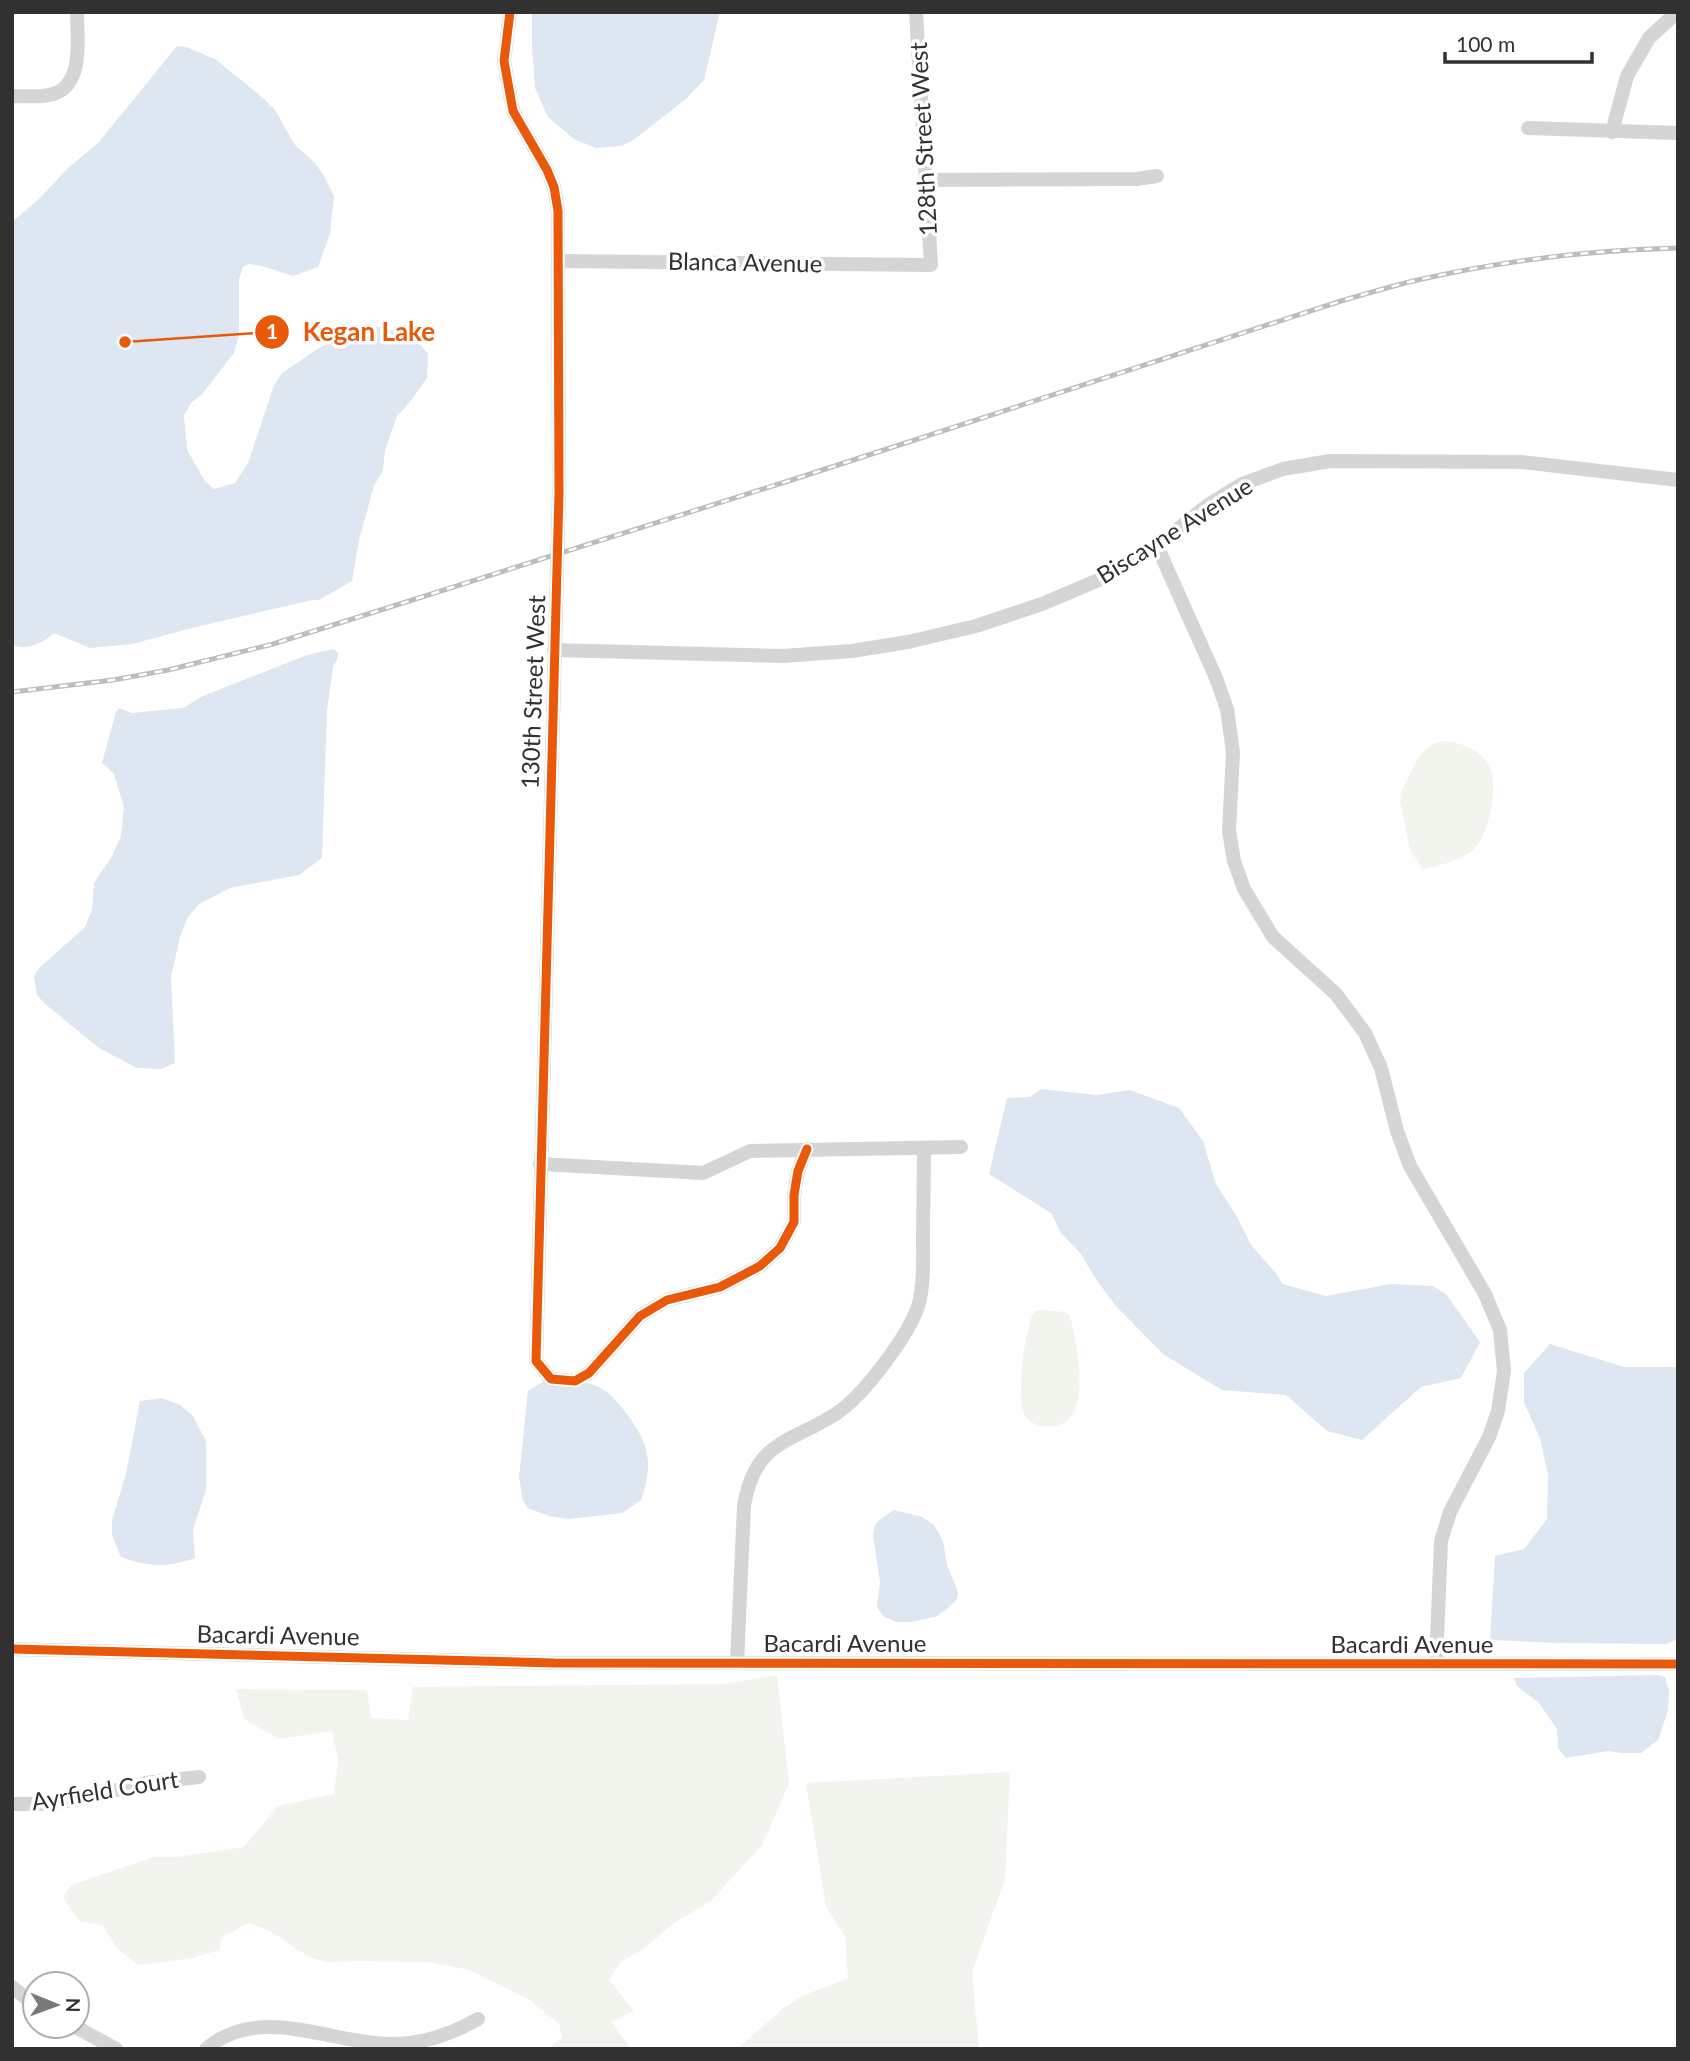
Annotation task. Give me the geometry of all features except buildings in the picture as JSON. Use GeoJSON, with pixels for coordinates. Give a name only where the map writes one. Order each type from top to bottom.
{"type":"FeatureCollection","features":[{"type":"Feature","properties":{"kind":"street"},"geometry":{"type":"LineString","coordinates":[[12,96],[46,96],[67,86],[76,64],[77,12]]}},
{"type":"Feature","properties":{"kind":"street","name":"130th Street West"},"geometry":{"type":"LineString","coordinates":[[510,12],[504,61],[513,111],[546,167],[554,187],[558,211],[559,493],[536,1361],[551,1379],[575,1381],[589,1373],[649,1309],[667,1300],[720,1287],[760,1266],[780,1248],[794,1222],[794,1195],[798,1171],[807,1149]]}},
{"type":"Feature","properties":{"kind":"street","name":"128th Street West"},"geometry":{"type":"LineString","coordinates":[[916,12],[931,265]]}},
{"type":"Feature","properties":{"kind":"street"},"geometry":{"type":"LineString","coordinates":[[1612,132],[1627,76],[1648,38],[1677,12]]}},
{"type":"Feature","properties":{"kind":"street"},"geometry":{"type":"LineString","coordinates":[[1528,128],[1678,133]]}},
{"type":"Feature","properties":{"kind":"street"},"geometry":{"type":"LineString","coordinates":[[925,180],[1137,179],[1157,176]]}},
{"type":"Feature","properties":{"kind":"street","name":"Blanca Avenue"},"geometry":{"type":"LineString","coordinates":[[558,261],[931,265]]}},
{"type":"Feature","properties":{"kind":"street","name":"Biscayne Avenue"},"geometry":{"type":"LineString","coordinates":[[554,650],[782,656],[852,651],[908,642],[976,626],[1042,604],[1108,576],[1157,546],[1208,505],[1242,484],[1283,469],[1330,461],[1522,462],[1678,480]]}},
{"type":"Feature","properties":{"kind":"street"},"geometry":{"type":"LineString","coordinates":[[1157,546],[1216,678],[1227,709],[1233,752],[1229,831],[1234,861],[1244,889],[1273,937],[1336,994],[1365,1033],[1381,1068],[1409,1166],[1485,1294],[1500,1330],[1504,1371],[1498,1411],[1489,1437],[1450,1512],[1441,1541],[1436,1664]]}},
{"type":"Feature","properties":{"kind":"street"},"geometry":{"type":"LineString","coordinates":[[540,1164],[703,1173],[750,1151],[961,1147]]}},
{"type":"Feature","properties":{"kind":"street"},"geometry":{"type":"LineString","coordinates":[[737,1663],[744,1505],[748,1483],[758,1463],[773,1448],[837,1413],[860,1395],[908,1328],[919,1304],[923,1281],[924,1149]]}},
{"type":"Feature","properties":{"kind":"street","name":"Bacardi Avenue"},"geometry":{"type":"LineString","coordinates":[[12,1649],[523,1662],[1678,1664]]}},
{"type":"Feature","properties":{"kind":"street","name":"Ayrfield Court"},"geometry":{"type":"LineString","coordinates":[[12,1804],[76,1800],[145,1783],[199,1777]]}},
{"type":"Feature","properties":{"kind":"street"},"geometry":{"type":"LineString","coordinates":[[206,2049],[234,2032],[262,2026],[376,2043],[403,2044],[442,2036],[478,2019]]}},
{"type":"Feature","properties":{"kind":"street"},"geometry":{"type":"LineString","coordinates":[[91,2035],[116,2049]]}},
{"type":"Feature","properties":{"kind":"shaded area"},"geometry":{"type":"Polygon","coordinates":[[[532,12],[720,12],[704,80],[686,99],[632,141],[621,146],[596,148],[574,139],[548,117],[535,88],[532,12]]]}},
{"type":"Feature","properties":{"kind":"shaded area"},"geometry":{"type":"Polygon","coordinates":[[[177,46],[215,59],[263,98],[275,110],[295,145],[314,162],[334,196],[330,234],[318,267],[293,276],[262,266],[249,264],[243,267],[239,279],[239,335],[234,353],[184,415],[187,450],[205,481],[214,489],[235,483],[248,463],[274,385],[282,373],[349,331],[369,325],[412,334],[428,354],[427,378],[397,416],[385,450],[383,470],[374,486],[359,540],[352,581],[319,600],[132,644],[90,648],[54,633],[34,645],[18,647],[12,645],[12,222],[99,142],[177,46]]]}},
{"type":"Feature","properties":{"kind":"shaded area"},"geometry":{"type":"Polygon","coordinates":[[[334,649],[338,653],[333,666],[327,711],[322,858],[299,875],[230,888],[199,904],[188,917],[180,937],[171,977],[175,1063],[161,1069],[137,1068],[99,1048],[45,1004],[37,995],[34,977],[38,969],[85,927],[92,910],[94,883],[112,856],[121,836],[124,807],[114,774],[102,763],[116,712],[119,708],[132,713],[183,708],[203,696],[307,655],[334,649]]]}},
{"type":"Feature","properties":{"kind":"shaded area"},"geometry":{"type":"Polygon","coordinates":[[[1442,741],[1466,746],[1486,761],[1493,780],[1492,806],[1485,831],[1474,849],[1457,859],[1423,869],[1410,850],[1401,792],[1422,754],[1427,748],[1442,741]]]}},
{"type":"Feature","properties":{"kind":"shaded area"},"geometry":{"type":"Polygon","coordinates":[[[1041,1089],[1097,1095],[1130,1090],[1179,1108],[1203,1141],[1216,1184],[1251,1245],[1283,1284],[1326,1296],[1390,1284],[1433,1286],[1446,1294],[1480,1342],[1461,1378],[1421,1387],[1362,1440],[1327,1431],[1286,1395],[1222,1390],[1163,1354],[1115,1305],[1081,1254],[1061,1233],[1051,1213],[989,1174],[1007,1098],[1030,1097],[1041,1089]]]}},
{"type":"Feature","properties":{"kind":"shaded area"},"geometry":{"type":"Polygon","coordinates":[[[1042,1310],[1065,1312],[1070,1316],[1079,1366],[1078,1402],[1071,1416],[1060,1425],[1043,1426],[1034,1423],[1026,1417],[1022,1409],[1021,1380],[1025,1343],[1032,1315],[1042,1310]]]}},
{"type":"Feature","properties":{"kind":"shaded area"},"geometry":{"type":"Polygon","coordinates":[[[1550,1344],[1624,1367],[1678,1367],[1678,1639],[1666,1644],[1490,1640],[1495,1556],[1524,1549],[1547,1519],[1548,1475],[1540,1438],[1524,1403],[1524,1373],[1550,1344]]]}},
{"type":"Feature","properties":{"kind":"shaded area"},"geometry":{"type":"Polygon","coordinates":[[[544,1381],[588,1383],[607,1392],[620,1405],[632,1420],[647,1452],[648,1474],[641,1500],[622,1513],[569,1519],[549,1516],[528,1508],[523,1501],[519,1477],[528,1391],[544,1381]]]}},
{"type":"Feature","properties":{"kind":"shaded area"},"geometry":{"type":"Polygon","coordinates":[[[162,1398],[180,1405],[193,1416],[206,1441],[206,1489],[193,1530],[195,1558],[158,1565],[121,1557],[112,1535],[112,1520],[126,1474],[140,1401],[162,1398]]]}},
{"type":"Feature","properties":{"kind":"shaded area"},"geometry":{"type":"Polygon","coordinates":[[[894,1510],[922,1517],[934,1525],[943,1541],[947,1565],[958,1592],[957,1599],[935,1617],[896,1622],[883,1616],[877,1607],[880,1582],[873,1535],[878,1521],[894,1510]]]}},
{"type":"Feature","properties":{"kind":"shaded area"},"geometry":{"type":"Polygon","coordinates":[[[777,1675],[789,1783],[763,1844],[711,1901],[671,1925],[649,1945],[620,1963],[609,1980],[634,2011],[611,2022],[631,2049],[547,2049],[562,2038],[559,2024],[528,1999],[469,1970],[429,1962],[326,1962],[309,1957],[270,1931],[248,1923],[222,1938],[219,1950],[193,1958],[138,1965],[117,1948],[102,1925],[79,1921],[63,1897],[71,1885],[154,1857],[177,1857],[244,1847],[278,1806],[334,1794],[338,1760],[332,1731],[279,1739],[244,1719],[236,1689],[367,1690],[371,1718],[408,1720],[413,1687],[724,1684],[777,1675]]]}},
{"type":"Feature","properties":{"kind":"shaded area"},"geometry":{"type":"Polygon","coordinates":[[[1665,1677],[1669,1691],[1668,1711],[1658,1740],[1641,1753],[1608,1751],[1566,1758],[1558,1748],[1557,1729],[1539,1703],[1517,1686],[1514,1678],[1665,1677]]]}},
{"type":"Feature","properties":{"kind":"shaded area"},"geometry":{"type":"Polygon","coordinates":[[[1010,1772],[1005,1879],[972,1972],[979,2049],[737,2049],[781,2010],[802,1996],[848,1978],[845,1936],[826,1907],[806,1783],[1010,1772]]]}},
{"type":"Feature","properties":{"kind":"railway"},"geometry":{"type":"LineString","coordinates":[[12,692],[113,680],[168,670],[273,644],[804,476],[1341,301],[1395,286],[1446,274],[1545,258],[1678,248]]}},
{"type":"Feature","properties":{"kind":"cycle path"},"geometry":{"type":"LineString","coordinates":[[510,12],[504,61],[513,111],[547,170],[554,187],[558,211],[559,493],[536,1361],[551,1379],[575,1381],[589,1373],[640,1316],[667,1300],[720,1287],[760,1266],[780,1248],[794,1222],[794,1195],[798,1171],[807,1149]]}},
{"type":"Feature","properties":{"kind":"cycle path"},"geometry":{"type":"LineString","coordinates":[[12,1649],[554,1663],[1678,1664]]}},
{"type":"Feature","properties":{"kind":"place","name":"Kegan Lake"},"geometry":{"type":"Point","coordinates":[125,342]}}]}
